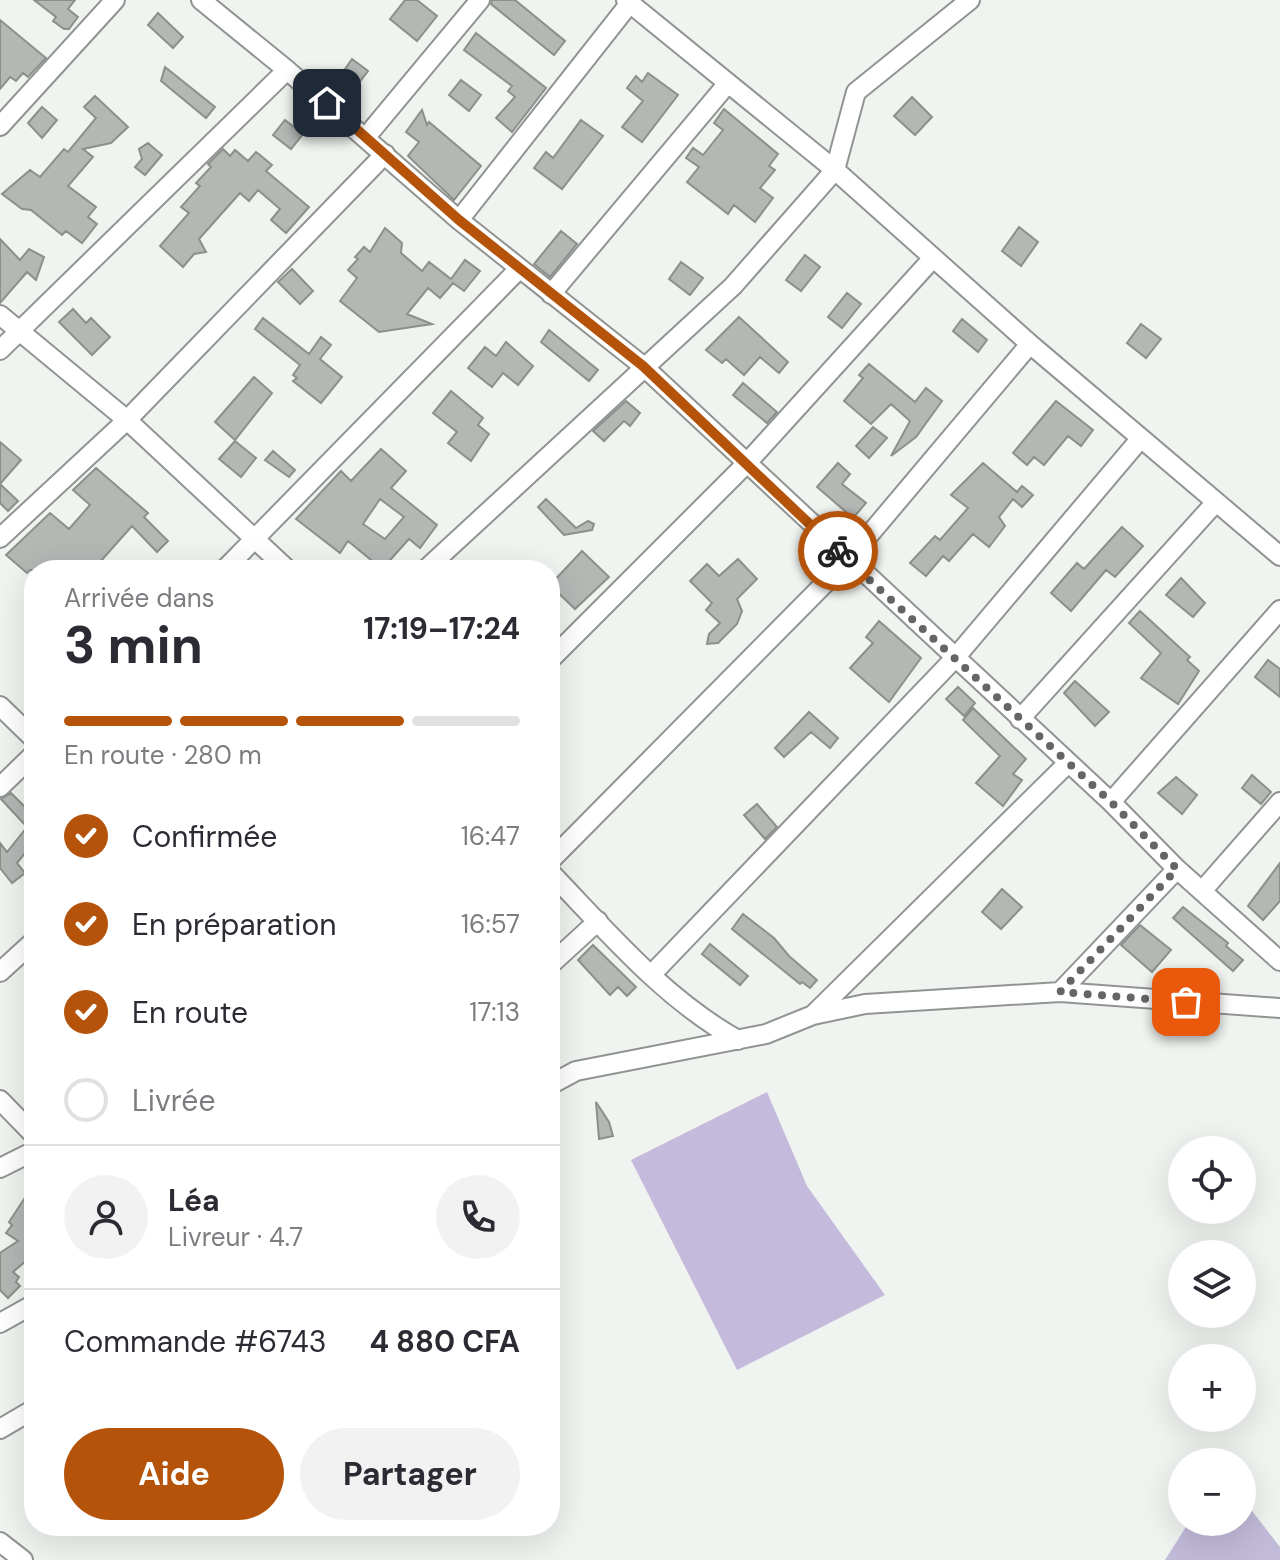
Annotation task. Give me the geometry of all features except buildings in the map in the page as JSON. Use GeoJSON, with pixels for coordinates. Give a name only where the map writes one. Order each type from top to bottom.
{"type":"FeatureCollection","features":[{"type":"Feature","properties":{"kind":"street"},"geometry":{"type":"LineString","coordinates":[[0,126],[115,0]]}},
{"type":"Feature","properties":{"kind":"street"},"geometry":{"type":"LineString","coordinates":[[201,0],[366,137],[459,220],[643,366],[1111,802],[1177,869],[1280,961]]}},
{"type":"Feature","properties":{"kind":"street"},"geometry":{"type":"LineString","coordinates":[[366,137],[480,0]]}},
{"type":"Feature","properties":{"kind":"street"},"geometry":{"type":"LineString","coordinates":[[436,560],[733,286],[835,170],[856,92],[970,0]]}},
{"type":"Feature","properties":{"kind":"street"},"geometry":{"type":"LineString","coordinates":[[459,220],[628,1],[835,170],[1030,344],[1280,556]]}},
{"type":"Feature","properties":{"kind":"street"},"geometry":{"type":"LineString","coordinates":[[0,350],[287,70]]}},
{"type":"Feature","properties":{"kind":"street"},"geometry":{"type":"LineString","coordinates":[[551,294],[728,83]]}},
{"type":"Feature","properties":{"kind":"street"},"geometry":{"type":"LineString","coordinates":[[0,538],[127,420],[385,154]]}},
{"type":"Feature","properties":{"kind":"street"},"geometry":{"type":"LineString","coordinates":[[560,650],[746,464],[933,258]]}},
{"type":"Feature","properties":{"kind":"street"},"geometry":{"type":"LineString","coordinates":[[234,560],[519,269]]}},
{"type":"Feature","properties":{"kind":"street"},"geometry":{"type":"LineString","coordinates":[[0,315],[127,420],[277,560]]}},
{"type":"Feature","properties":{"kind":"street"},"geometry":{"type":"LineString","coordinates":[[560,851],[848,560],[1030,344]]}},
{"type":"Feature","properties":{"kind":"street"},"geometry":{"type":"LineString","coordinates":[[651,975],[955,658],[1141,438]]}},
{"type":"Feature","properties":{"kind":"street"},"geometry":{"type":"LineString","coordinates":[[1020,719],[1216,502]]}},
{"type":"Feature","properties":{"kind":"street"},"geometry":{"type":"LineString","coordinates":[[1111,802],[1280,610]]}},
{"type":"Feature","properties":{"kind":"street"},"geometry":{"type":"LineString","coordinates":[[0,706],[24,729]]}},
{"type":"Feature","properties":{"kind":"street"},"geometry":{"type":"LineString","coordinates":[[813,1015],[1068,763]]}},
{"type":"Feature","properties":{"kind":"street"},"geometry":{"type":"LineString","coordinates":[[0,787],[24,764]]}},
{"type":"Feature","properties":{"kind":"street"},"geometry":{"type":"LineString","coordinates":[[1202,891],[1280,802]]}},
{"type":"Feature","properties":{"kind":"street"},"geometry":{"type":"LineString","coordinates":[[1060,992],[1177,869]]}},
{"type":"Feature","properties":{"kind":"street"},"geometry":{"type":"LineString","coordinates":[[560,882],[651,975],[704,1022],[738,1040]]}},
{"type":"Feature","properties":{"kind":"street"},"geometry":{"type":"LineString","coordinates":[[560,956],[598,921]]}},
{"type":"Feature","properties":{"kind":"street"},"geometry":{"type":"LineString","coordinates":[[0,972],[24,950]]}},
{"type":"Feature","properties":{"kind":"street"},"geometry":{"type":"LineString","coordinates":[[560,1080],[576,1071],[766,1034],[813,1015],[865,1004],[1060,992],[1280,1008]]}},
{"type":"Feature","properties":{"kind":"street"},"geometry":{"type":"LineString","coordinates":[[0,1100],[24,1125]]}},
{"type":"Feature","properties":{"kind":"street"},"geometry":{"type":"LineString","coordinates":[[0,1168],[24,1156]]}},
{"type":"Feature","properties":{"kind":"street"},"geometry":{"type":"LineString","coordinates":[[0,1323],[24,1310]]}},
{"type":"Feature","properties":{"kind":"street"},"geometry":{"type":"LineString","coordinates":[[0,1429],[24,1415]]}},
{"type":"Feature","properties":{"kind":"street"},"geometry":{"type":"LineString","coordinates":[[0,1542],[23,1560]]}},
{"type":"Feature","properties":{"kind":"shaded area"},"geometry":{"type":"Polygon","coordinates":[[[767,1092],[807,1186],[885,1295],[737,1370],[631,1160],[767,1092]]]}},
{"type":"Feature","properties":{"kind":"shaded area"},"geometry":{"type":"Polygon","coordinates":[[[1256,1516],[1280,1547],[1280,1560],[1165,1560],[1180,1536],[1256,1536],[1256,1516]]]}},
{"type":"Feature","properties":{"kind":"way so far"},"geometry":{"type":"LineString","coordinates":[[838,551],[1111,802],[1177,869],[1060,992],[1186,1002]]}},
{"type":"Feature","properties":{"kind":"route"},"geometry":{"type":"LineString","coordinates":[[327,103],[459,220],[643,366],[838,551]]}}]}
